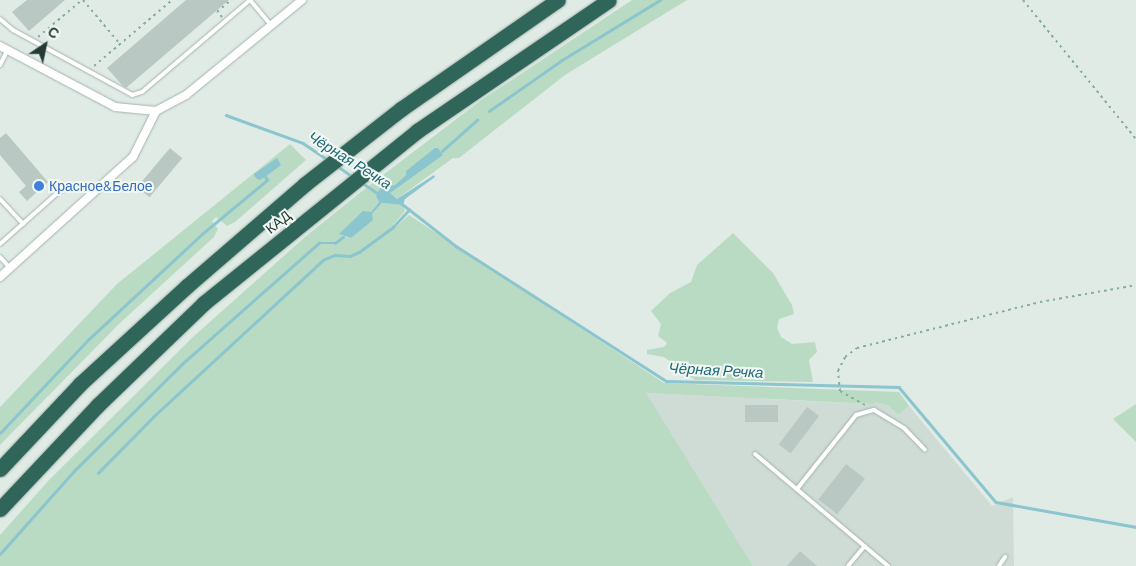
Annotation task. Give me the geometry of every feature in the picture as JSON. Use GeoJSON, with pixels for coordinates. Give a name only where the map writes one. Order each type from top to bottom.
{"type":"FeatureCollection","features":[{"type":"Feature","properties":{"kind":"highway","name":"КАД"},"geometry":{"type":"LineString","coordinates":[[0,469],[80,384],[187,286],[305,184],[401,109],[558,0]]}},
{"type":"Feature","properties":{"kind":"highway","name":"КАД"},"geometry":{"type":"LineString","coordinates":[[0,509],[98,405],[204,303],[417,131],[609,0]]}},
{"type":"Feature","properties":{"kind":"street"},"geometry":{"type":"LineString","coordinates":[[4,48],[115,107],[156,111],[186,95],[302,0]]}},
{"type":"Feature","properties":{"kind":"street"},"geometry":{"type":"LineString","coordinates":[[0,277],[133,157],[156,111]]}},
{"type":"Feature","properties":{"kind":"lane"},"geometry":{"type":"LineString","coordinates":[[0,19],[32,41],[132,95],[142,92],[250,0],[271,26]]}},
{"type":"Feature","properties":{"kind":"lane"},"geometry":{"type":"LineString","coordinates":[[0,65],[4,48]]}},
{"type":"Feature","properties":{"kind":"lane"},"geometry":{"type":"LineString","coordinates":[[0,244],[63,188]]}},
{"type":"Feature","properties":{"kind":"lane"},"geometry":{"type":"LineString","coordinates":[[0,199],[23,224]]}},
{"type":"Feature","properties":{"kind":"lane"},"geometry":{"type":"LineString","coordinates":[[0,257],[10,268]]}},
{"type":"Feature","properties":{"kind":"lane"},"geometry":{"type":"LineString","coordinates":[[797,489],[856,415],[874,410],[904,428],[925,450]]}},
{"type":"Feature","properties":{"kind":"lane"},"geometry":{"type":"LineString","coordinates":[[754,454],[888,566]]}},
{"type":"Feature","properties":{"kind":"lane"},"geometry":{"type":"LineString","coordinates":[[848,566],[864,546]]}},
{"type":"Feature","properties":{"kind":"lane"},"geometry":{"type":"LineString","coordinates":[[999,566],[1005,557]]}},
{"type":"Feature","properties":{"kind":"path"},"geometry":{"type":"LineString","coordinates":[[32,41],[82,0],[120,44]]}},
{"type":"Feature","properties":{"kind":"path"},"geometry":{"type":"LineString","coordinates":[[88,71],[172,0]]}},
{"type":"Feature","properties":{"kind":"path"},"geometry":{"type":"LineString","coordinates":[[217,12],[231,0]]}},
{"type":"Feature","properties":{"kind":"path"},"geometry":{"type":"LineString","coordinates":[[1023,0],[1136,139]]}},
{"type":"Feature","properties":{"kind":"path"},"geometry":{"type":"LineString","coordinates":[[874,410],[840,391],[838,372],[845,357],[857,348],[1040,302],[1136,285]]}},
{"type":"Feature","properties":{"kind":"shaded area"},"geometry":{"type":"Polygon","coordinates":[[[645,393],[873,404],[875,402],[889,406],[898,415],[909,406],[992,506],[1013,497],[1014,566],[753,566],[645,393]]]}},
{"type":"Feature","properties":{"kind":"green space"},"geometry":{"type":"Polygon","coordinates":[[[632,0],[687,0],[565,75],[459,158],[453,158],[397,199],[390,193],[392,190],[410,177],[415,177],[406,175],[395,185],[385,187],[379,178],[480,101],[632,0]]]}},
{"type":"Feature","properties":{"kind":"green space"},"geometry":{"type":"Polygon","coordinates":[[[290,144],[306,160],[235,222],[227,226],[216,217],[212,221],[218,229],[214,237],[120,323],[0,445],[0,407],[117,284],[290,144]]]}},
{"type":"Feature","properties":{"kind":"green space"},"geometry":{"type":"Polygon","coordinates":[[[377,179],[381,187],[376,196],[380,199],[379,202],[371,212],[340,234],[351,238],[382,203],[403,205],[405,211],[393,225],[396,227],[409,215],[664,383],[899,392],[909,406],[898,415],[889,406],[875,402],[873,404],[646,393],[753,566],[0,566],[0,535],[49,480],[194,336],[305,237],[377,179]]]}},
{"type":"Feature","properties":{"kind":"green space"},"geometry":{"type":"Polygon","coordinates":[[[733,233],[773,273],[792,305],[794,314],[779,319],[777,328],[781,337],[792,344],[815,342],[817,352],[809,360],[813,382],[695,380],[664,357],[647,354],[647,350],[664,347],[667,343],[658,336],[661,324],[651,311],[670,293],[691,282],[697,265],[733,233]]]}},
{"type":"Feature","properties":{"kind":"green space"},"geometry":{"type":"Polygon","coordinates":[[[1136,404],[1136,442],[1113,419],[1136,404]]]}},
{"type":"Feature","properties":{"kind":"water"},"geometry":{"type":"Polygon","coordinates":[[[435,148],[438,148],[443,155],[390,193],[397,199],[434,175],[435,177],[405,199],[403,205],[382,203],[372,214],[373,220],[351,238],[339,234],[363,211],[371,212],[379,202],[376,196],[381,187],[395,185],[406,175],[406,171],[435,148]]]}},
{"type":"Feature","properties":{"kind":"water"},"geometry":{"type":"Polygon","coordinates":[[[277,158],[281,165],[259,180],[255,177],[254,174],[277,158]]]}},
{"type":"Feature","properties":{"kind":"building"},"geometry":{"type":"Polygon","coordinates":[[[27,0],[65,0],[29,31],[12,12],[27,0]]]}},
{"type":"Feature","properties":{"kind":"building"},"geometry":{"type":"Polygon","coordinates":[[[186,0],[229,0],[126,88],[107,68],[186,0]]]}},
{"type":"Feature","properties":{"kind":"building"},"geometry":{"type":"Polygon","coordinates":[[[6,133],[48,182],[27,201],[19,192],[26,186],[0,155],[0,138],[6,133]]]}},
{"type":"Feature","properties":{"kind":"building"},"geometry":{"type":"Polygon","coordinates":[[[170,148],[182,158],[149,197],[137,187],[170,148]]]}},
{"type":"Feature","properties":{"kind":"building"},"geometry":{"type":"Polygon","coordinates":[[[745,405],[778,405],[778,422],[745,422],[745,405]]]}},
{"type":"Feature","properties":{"kind":"building"},"geometry":{"type":"Polygon","coordinates":[[[807,407],[819,416],[791,454],[779,445],[807,407]]]}},
{"type":"Feature","properties":{"kind":"building"},"geometry":{"type":"Polygon","coordinates":[[[846,464],[865,479],[837,514],[818,499],[846,464]]]}},
{"type":"Feature","properties":{"kind":"building"},"geometry":{"type":"Polygon","coordinates":[[[800,551],[817,566],[787,566],[800,551]]]}},
{"type":"Feature","properties":{"kind":"waterway"},"geometry":{"type":"LineString","coordinates":[[489,111],[562,60],[660,0]]}},
{"type":"Feature","properties":{"kind":"waterway","name":"Чёрная Речка"},"geometry":{"type":"LineString","coordinates":[[226,115],[303,143],[327,159]]}},
{"type":"Feature","properties":{"kind":"waterway"},"geometry":{"type":"LineString","coordinates":[[442,151],[477,120]]}},
{"type":"Feature","properties":{"kind":"waterway","name":"Чёрная Речка"},"geometry":{"type":"LineString","coordinates":[[336,165],[352,176]]}},
{"type":"Feature","properties":{"kind":"waterway"},"geometry":{"type":"LineString","coordinates":[[0,433],[89,339],[202,234],[267,180],[265,177]]}},
{"type":"Feature","properties":{"kind":"waterway","name":"Чёрная Речка"},"geometry":{"type":"LineString","coordinates":[[361,182],[379,194]]}},
{"type":"Feature","properties":{"kind":"waterway","name":"Чёрная Речка"},"geometry":{"type":"LineString","coordinates":[[401,203],[456,246],[666,381],[899,387],[996,502],[1136,527]]}},
{"type":"Feature","properties":{"kind":"waterway"},"geometry":{"type":"LineString","coordinates":[[98,473],[153,417],[323,260],[335,255],[350,256],[359,252],[392,228],[409,210]]}},
{"type":"Feature","properties":{"kind":"waterway"},"geometry":{"type":"LineString","coordinates":[[0,554],[74,471],[182,364],[319,243],[335,243],[343,237]]}},
{"type":"Feature","properties":{"kind":"place","name":"Красное&Белое"},"geometry":{"type":"Point","coordinates":[39,186]}}]}
